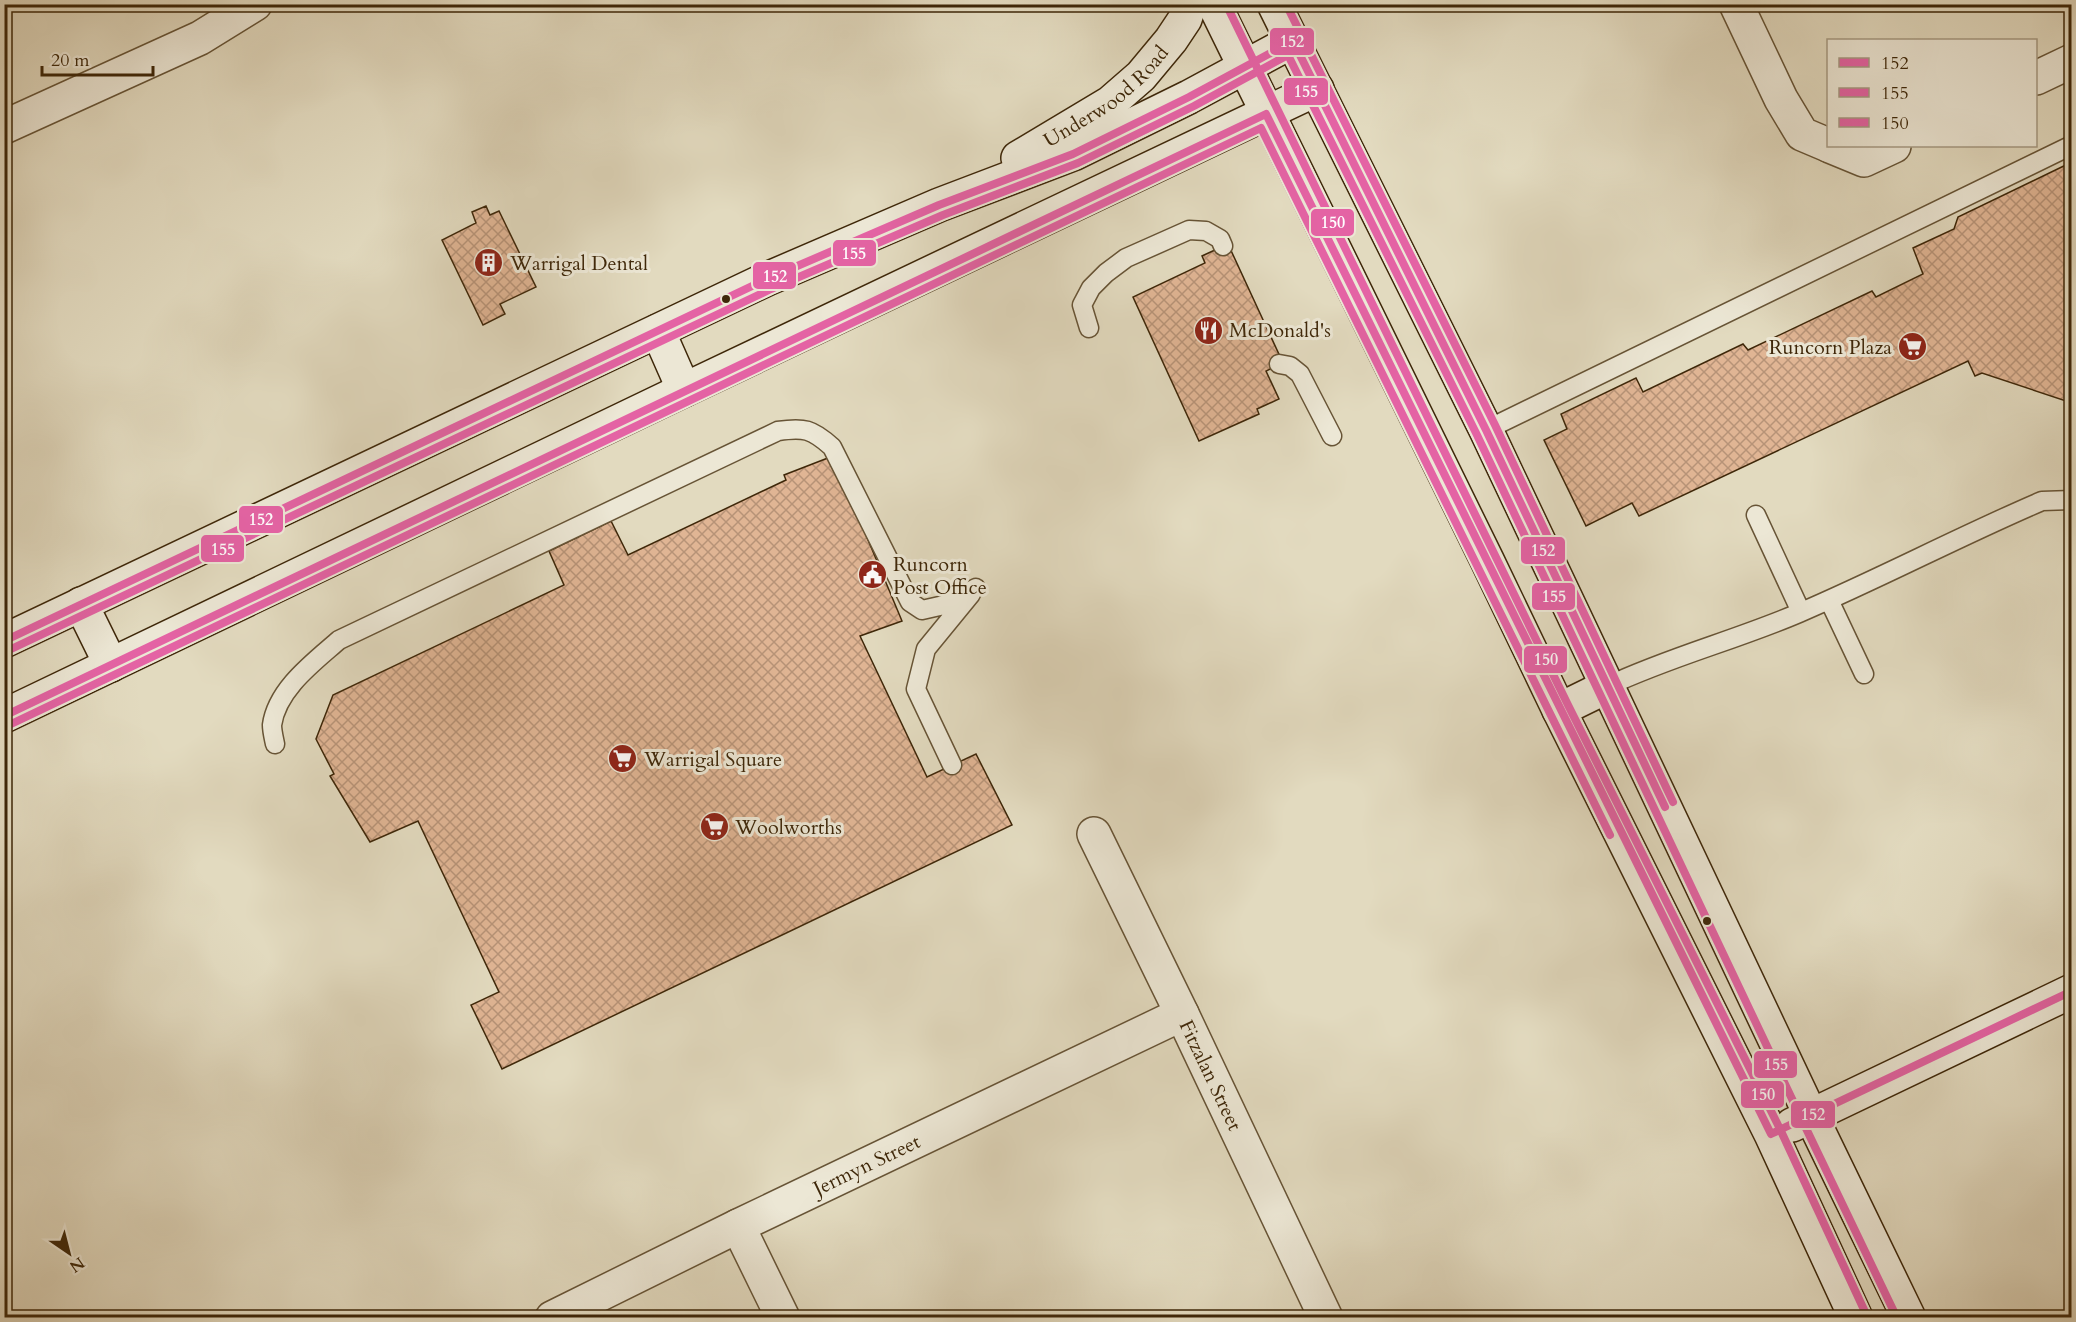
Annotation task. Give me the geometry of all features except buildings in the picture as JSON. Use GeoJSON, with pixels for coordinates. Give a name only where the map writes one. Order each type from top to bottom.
{"type":"FeatureCollection","features":[{"type":"Feature","properties":{"kind":"main road"},"geometry":{"type":"LineString","coordinates":[[4,127],[200,38],[255,4]]}},
{"type":"Feature","properties":{"kind":"main road","name":"Underwood Road"},"geometry":{"type":"LineString","coordinates":[[939,205],[1110,103],[1141,76],[1171,40],[1185,19],[1190,4]]}},
{"type":"Feature","properties":{"kind":"main road"},"geometry":{"type":"LineString","coordinates":[[1214,4],[1559,710],[1771,1134],[1856,1317]]}},
{"type":"Feature","properties":{"kind":"main road"},"geometry":{"type":"LineString","coordinates":[[1274,4],[1486,430],[1811,1116],[1909,1317]]}},
{"type":"Feature","properties":{"kind":"main road"},"geometry":{"type":"LineString","coordinates":[[1736,4],[1781,99],[1802,134],[1827,144]]}},
{"type":"Feature","properties":{"kind":"main road","name":"Underwood Road"},"geometry":{"type":"LineString","coordinates":[[4,641],[767,279],[939,205],[1073,154],[1189,97],[1293,41]]}},
{"type":"Feature","properties":{"kind":"main road"},"geometry":{"type":"LineString","coordinates":[[2037,78],[2072,61]]}},
{"type":"Feature","properties":{"kind":"main road"},"geometry":{"type":"LineString","coordinates":[[4,716],[1317,89]]}},
{"type":"Feature","properties":{"kind":"main road"},"geometry":{"type":"LineString","coordinates":[[1834,147],[1864,160],[1892,147]]}},
{"type":"Feature","properties":{"kind":"main road"},"geometry":{"type":"LineString","coordinates":[[658,331],[684,390]]}},
{"type":"Feature","properties":{"kind":"main road"},"geometry":{"type":"LineString","coordinates":[[81,604],[111,666]]}},
{"type":"Feature","properties":{"kind":"main road"},"geometry":{"type":"LineString","coordinates":[[1559,710],[1608,687]]}},
{"type":"Feature","properties":{"kind":"main road","name":"Fitzalan Street"},"geometry":{"type":"LineString","coordinates":[[1094,834],[1326,1317]]}},
{"type":"Feature","properties":{"kind":"main road"},"geometry":{"type":"LineString","coordinates":[[1771,1134],[2072,991]]}},
{"type":"Feature","properties":{"kind":"main road","name":"Jermyn Street"},"geometry":{"type":"LineString","coordinates":[[552,1317],[1182,1014]]}},
{"type":"Feature","properties":{"kind":"main road"},"geometry":{"type":"LineString","coordinates":[[738,1226],[783,1317]]}},
{"type":"Feature","properties":{"kind":"lane"},"geometry":{"type":"LineString","coordinates":[[1486,430],[2072,146]]}},
{"type":"Feature","properties":{"kind":"lane"},"geometry":{"type":"LineString","coordinates":[[1089,328],[1082,305],[1091,288],[1126,258],[1188,230],[1206,231],[1220,238],[1223,246]]}},
{"type":"Feature","properties":{"kind":"lane"},"geometry":{"type":"LineString","coordinates":[[1279,364],[1290,366],[1300,374],[1332,436]]}},
{"type":"Feature","properties":{"kind":"lane"},"geometry":{"type":"LineString","coordinates":[[275,744],[272,726],[282,698],[307,668],[339,640],[777,431],[798,428],[818,435],[832,447],[910,603],[922,610],[944,605],[976,588],[926,649],[916,689],[952,765]]}},
{"type":"Feature","properties":{"kind":"lane"},"geometry":{"type":"LineString","coordinates":[[1608,687],[1635,674],[1751,633],[1801,612],[2042,501],[2072,500]]}},
{"type":"Feature","properties":{"kind":"lane"},"geometry":{"type":"LineString","coordinates":[[1756,515],[1801,612]]}},
{"type":"Feature","properties":{"kind":"lane"},"geometry":{"type":"LineString","coordinates":[[1829,600],[1864,674]]}},
{"type":"Feature","properties":{"kind":"transit line","name":"150"},"geometry":{"type":"LineString","coordinates":[[1226,4],[1568,705],[1780,1129],[1866,1314]]}},
{"type":"Feature","properties":{"kind":"transit line","name":"150"},"geometry":{"type":"LineString","coordinates":[[1286,4],[1495,425],[1673,802]]}},
{"type":"Feature","properties":{"kind":"transit line","name":"152"},"geometry":{"type":"LineString","coordinates":[[4,641],[767,279],[939,205],[1073,154],[1189,97],[1293,41],[1486,430],[1665,807]]}},
{"type":"Feature","properties":{"kind":"transit line","name":"155"},"geometry":{"type":"LineString","coordinates":[[9,650],[771,289],[943,215],[1078,163],[1194,106],[1288,55],[1477,435],[1897,1318]]}},
{"type":"Feature","properties":{"kind":"transit line","name":"152"},"geometry":{"type":"LineString","coordinates":[[4,716],[1266,114],[1771,1134],[2072,991]]}},
{"type":"Feature","properties":{"kind":"transit line","name":"155"},"geometry":{"type":"LineString","coordinates":[[9,725],[1261,128],[1610,835]]}},
{"type":"Feature","properties":{"kind":"place","name":"Warrigal Dental"},"geometry":{"type":"Point","coordinates":[489,263]}},
{"type":"Feature","properties":{"kind":"place","name":"McDonald's"},"geometry":{"type":"Point","coordinates":[1208,330]}},
{"type":"Feature","properties":{"kind":"place","name":"Runcorn Plaza"},"geometry":{"type":"Point","coordinates":[1913,347]}},
{"type":"Feature","properties":{"kind":"place","name":"Runcorn Post Office"},"geometry":{"type":"Point","coordinates":[872,575]}},
{"type":"Feature","properties":{"kind":"place","name":"Warrigal Square"},"geometry":{"type":"Point","coordinates":[623,759]}},
{"type":"Feature","properties":{"kind":"place","name":"Woolworths"},"geometry":{"type":"Point","coordinates":[714,827]}}]}
